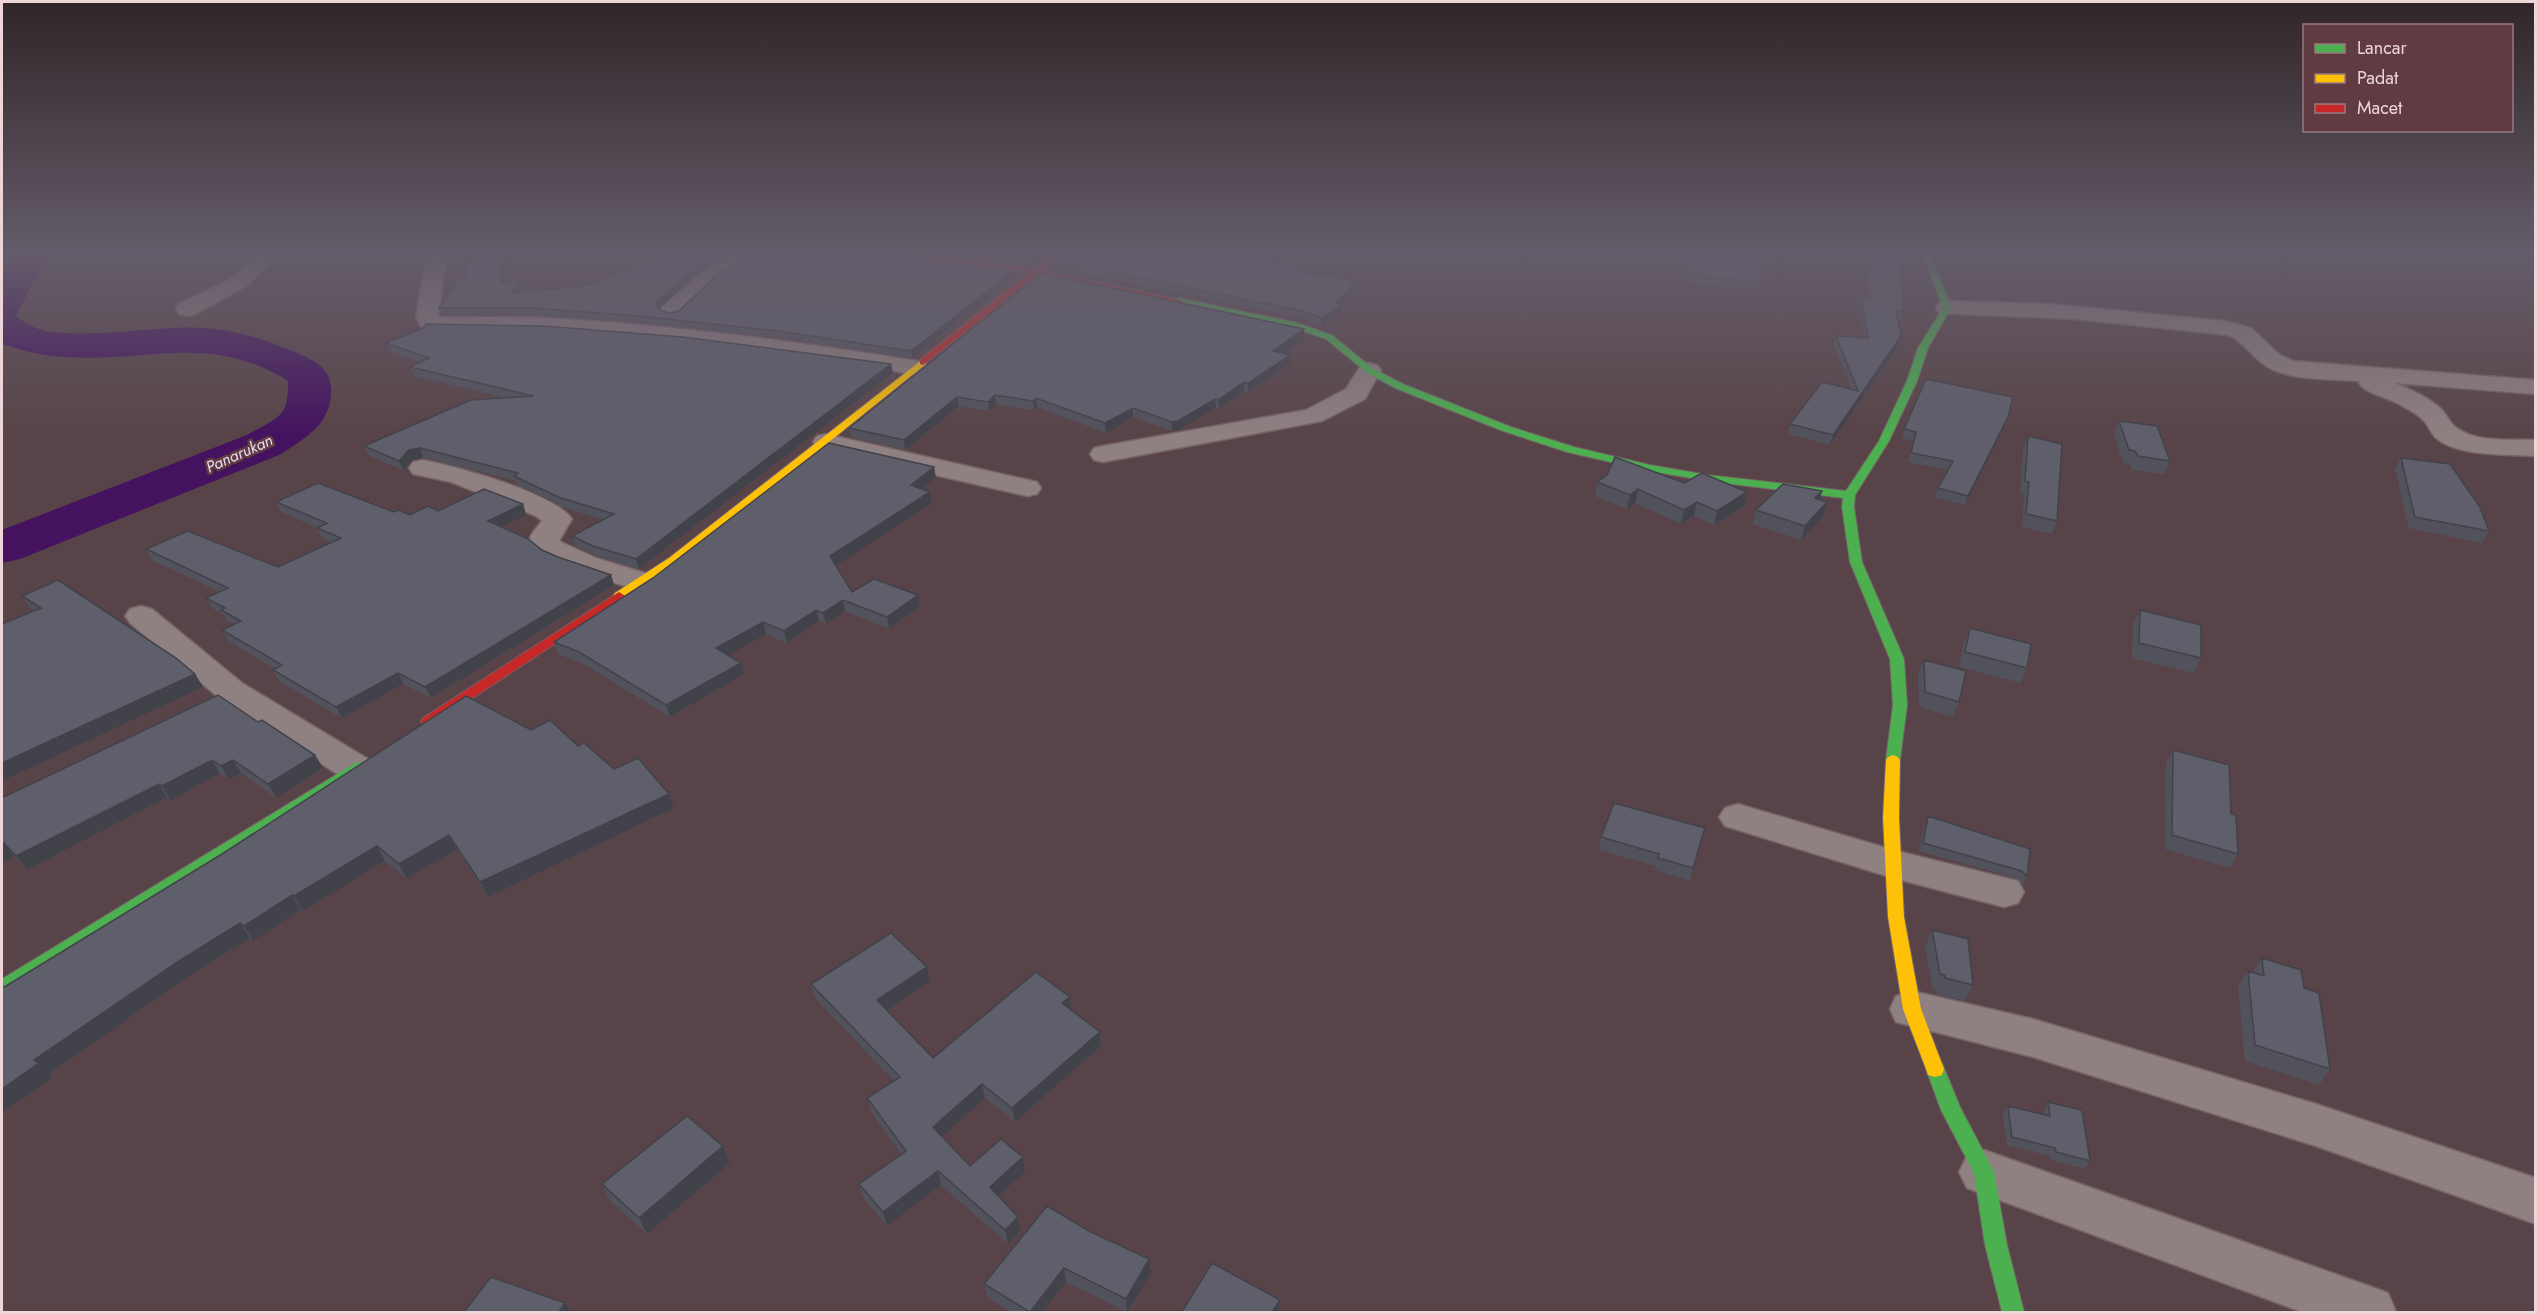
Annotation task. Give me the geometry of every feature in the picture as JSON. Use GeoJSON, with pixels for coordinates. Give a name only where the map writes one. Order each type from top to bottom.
{"type":"FeatureCollection","features":[{"type":"Feature","properties":{"kind":"street"},"geometry":{"type":"LineString","coordinates":[[428,313],[427,318],[431,324],[547,325],[686,336],[839,355],[917,368]]}},
{"type":"Feature","properties":{"kind":"street"},"geometry":{"type":"LineString","coordinates":[[414,730],[644,582],[826,442],[985,313]]}},
{"type":"Feature","properties":{"kind":"street"},"geometry":{"type":"LineString","coordinates":[[1239,313],[1314,331],[1329,337],[1369,370],[1400,386],[1496,424],[1571,450],[1650,468],[1708,478],[1849,495]]}},
{"type":"Feature","properties":{"kind":"street"},"geometry":{"type":"LineString","coordinates":[[1944,313],[1923,348],[1912,381],[1884,441],[1849,495],[1848,507],[1856,562],[1897,659],[1900,705],[1891,772],[1893,864],[1896,917],[1912,1009],[1951,1110],[1984,1172],[1996,1245],[2013,1312]]}},
{"type":"Feature","properties":{"kind":"street"},"geometry":{"type":"LineString","coordinates":[[2085,313],[2232,329],[2249,337],[2270,361],[2279,365],[2335,372],[2535,388]]}},
{"type":"Feature","properties":{"kind":"street"},"geometry":{"type":"LineString","coordinates":[[1103,454],[1313,416],[1356,394],[1369,370]]}},
{"type":"Feature","properties":{"kind":"street"},"geometry":{"type":"LineString","coordinates":[[2335,372],[2364,380],[2408,398],[2432,413],[2446,434],[2456,438],[2478,443],[2535,448]]}},
{"type":"Feature","properties":{"kind":"street"},"geometry":{"type":"LineString","coordinates":[[826,442],[1027,488]]}},
{"type":"Feature","properties":{"kind":"street"},"geometry":{"type":"LineString","coordinates":[[423,468],[458,475],[556,515],[557,520],[544,538],[544,544],[547,547],[585,564],[644,582]]}},
{"type":"Feature","properties":{"kind":"street"},"geometry":{"type":"LineString","coordinates":[[2,987],[216,857],[360,765],[230,690],[141,616]]}},
{"type":"Feature","properties":{"kind":"street"},"geometry":{"type":"LineString","coordinates":[[199,705],[230,690]]}},
{"type":"Feature","properties":{"kind":"street"},"geometry":{"type":"LineString","coordinates":[[1738,817],[1893,864],[2004,892]]}},
{"type":"Feature","properties":{"kind":"street"},"geometry":{"type":"LineString","coordinates":[[1912,1009],[2033,1038],[2282,1114],[2535,1201]]}},
{"type":"Feature","properties":{"kind":"street"},"geometry":{"type":"LineString","coordinates":[[1984,1172],[2369,1312]]}},
{"type":"Feature","properties":{"kind":"building"},"geometry":{"type":"Polygon","coordinates":[[[603,313],[959,313],[911,351],[778,331],[603,313]]]}},
{"type":"Feature","properties":{"kind":"building"},"geometry":{"type":"Polygon","coordinates":[[[991,313],[1230,313],[1304,329],[1273,351],[1290,355],[1248,383],[1244,382],[1218,400],[1215,399],[1178,421],[1172,422],[1133,408],[1105,423],[1036,398],[1033,401],[995,395],[988,402],[957,397],[904,440],[849,428],[991,313]]]}},
{"type":"Feature","properties":{"kind":"building"},"geometry":{"type":"Polygon","coordinates":[[[1309,313],[1329,313],[1322,318],[1309,313]]]}},
{"type":"Feature","properties":{"kind":"building"},"geometry":{"type":"Polygon","coordinates":[[[1864,313],[1897,313],[1901,336],[1833,435],[1790,424],[1822,382],[1858,391],[1836,336],[1868,338],[1864,313]]]}},
{"type":"Feature","properties":{"kind":"building"},"geometry":{"type":"Polygon","coordinates":[[[426,324],[544,326],[683,337],[891,364],[636,559],[593,546],[572,536],[614,514],[558,497],[514,476],[518,473],[420,448],[409,450],[399,461],[364,446],[471,400],[534,396],[410,367],[429,358],[386,343],[422,329],[426,324]]]}},
{"type":"Feature","properties":{"kind":"building"},"geometry":{"type":"Polygon","coordinates":[[[1926,379],[2013,397],[2008,417],[1968,496],[1938,488],[1953,461],[1911,453],[1916,432],[1904,429],[1926,379]]]}},
{"type":"Feature","properties":{"kind":"building"},"geometry":{"type":"Polygon","coordinates":[[[2119,421],[2157,426],[2170,461],[2138,456],[2135,451],[2129,450],[2119,421]]]}},
{"type":"Feature","properties":{"kind":"building"},"geometry":{"type":"Polygon","coordinates":[[[2028,436],[2062,444],[2057,521],[2026,514],[2029,482],[2025,481],[2028,436]]]}},
{"type":"Feature","properties":{"kind":"building"},"geometry":{"type":"Polygon","coordinates":[[[829,443],[934,467],[911,485],[930,492],[830,556],[852,592],[874,579],[918,595],[887,617],[843,600],[823,613],[816,610],[784,631],[763,622],[716,648],[741,663],[666,705],[579,652],[554,642],[653,578],[829,443]]]}},
{"type":"Feature","properties":{"kind":"building"},"geometry":{"type":"Polygon","coordinates":[[[1615,457],[1684,483],[1702,473],[1747,492],[1717,511],[1697,502],[1684,510],[1638,489],[1630,495],[1597,482],[1607,475],[1615,457]]]}},
{"type":"Feature","properties":{"kind":"building"},"geometry":{"type":"Polygon","coordinates":[[[2401,458],[2450,464],[2480,507],[2489,531],[2415,517],[2401,458]]]}},
{"type":"Feature","properties":{"kind":"building"},"geometry":{"type":"Polygon","coordinates":[[[318,483],[394,512],[398,510],[410,515],[428,506],[438,511],[484,489],[523,504],[488,521],[528,539],[542,550],[611,575],[425,687],[398,673],[336,707],[273,670],[282,665],[222,630],[241,621],[221,610],[225,608],[206,598],[228,588],[146,549],[188,531],[278,567],[341,538],[317,528],[327,523],[276,502],[318,483]]]}},
{"type":"Feature","properties":{"kind":"building"},"geometry":{"type":"Polygon","coordinates":[[[1783,484],[1822,491],[1815,498],[1827,502],[1805,526],[1756,510],[1783,484]]]}},
{"type":"Feature","properties":{"kind":"building"},"geometry":{"type":"Polygon","coordinates":[[[58,580],[176,658],[195,674],[2,763],[2,624],[41,608],[22,596],[58,580]]]}},
{"type":"Feature","properties":{"kind":"building"},"geometry":{"type":"Polygon","coordinates":[[[2140,610],[2201,625],[2201,658],[2139,643],[2140,610]]]}},
{"type":"Feature","properties":{"kind":"building"},"geometry":{"type":"Polygon","coordinates":[[[1970,628],[2031,644],[2027,668],[1965,652],[1970,628]]]}},
{"type":"Feature","properties":{"kind":"building"},"geometry":{"type":"Polygon","coordinates":[[[1924,660],[1966,671],[1959,702],[1925,692],[1924,660]]]}},
{"type":"Feature","properties":{"kind":"building"},"geometry":{"type":"Polygon","coordinates":[[[218,695],[258,722],[262,720],[315,755],[268,784],[233,760],[221,766],[212,760],[16,856],[4,843],[2,844],[2,797],[218,695]]]}},
{"type":"Feature","properties":{"kind":"building"},"geometry":{"type":"Polygon","coordinates":[[[466,696],[531,730],[550,720],[578,746],[584,743],[614,769],[638,758],[669,794],[480,882],[449,835],[399,864],[377,846],[294,896],[292,895],[244,926],[240,923],[176,963],[34,1060],[39,1063],[2,1089],[2,987],[222,854],[466,696]]]}},
{"type":"Feature","properties":{"kind":"building"},"geometry":{"type":"Polygon","coordinates":[[[2173,750],[2229,765],[2231,814],[2236,815],[2238,854],[2172,835],[2173,750]]]}},
{"type":"Feature","properties":{"kind":"building"},"geometry":{"type":"Polygon","coordinates":[[[1614,803],[1705,828],[1693,868],[1658,858],[1659,854],[1601,837],[1614,803]]]}},
{"type":"Feature","properties":{"kind":"building"},"geometry":{"type":"Polygon","coordinates":[[[1928,816],[2030,849],[2027,877],[2022,871],[1923,843],[1928,816]]]}},
{"type":"Feature","properties":{"kind":"building"},"geometry":{"type":"Polygon","coordinates":[[[1932,930],[1968,939],[1973,985],[1945,978],[1945,975],[1940,974],[1932,930]]]}},
{"type":"Feature","properties":{"kind":"building"},"geometry":{"type":"Polygon","coordinates":[[[891,933],[927,967],[877,1000],[933,1058],[1036,972],[1070,997],[1062,1003],[1100,1032],[1012,1108],[982,1084],[933,1127],[970,1166],[1001,1139],[1023,1157],[990,1187],[1018,1217],[1005,1230],[938,1171],[883,1212],[859,1184],[906,1151],[867,1098],[900,1077],[811,984],[891,933]]]}},
{"type":"Feature","properties":{"kind":"building"},"geometry":{"type":"Polygon","coordinates":[[[2262,958],[2301,970],[2304,988],[2319,993],[2330,1069],[2255,1045],[2248,971],[2264,976],[2262,958]]]}},
{"type":"Feature","properties":{"kind":"building"},"geometry":{"type":"Polygon","coordinates":[[[2048,1102],[2082,1110],[2090,1161],[2056,1152],[2055,1148],[2012,1137],[2008,1106],[2050,1116],[2048,1102]]]}},
{"type":"Feature","properties":{"kind":"building"},"geometry":{"type":"Polygon","coordinates":[[[687,1116],[723,1146],[639,1218],[602,1184],[687,1116]]]}},
{"type":"Feature","properties":{"kind":"building"},"geometry":{"type":"Polygon","coordinates":[[[1047,1206],[1089,1231],[1149,1259],[1126,1299],[1064,1268],[1030,1312],[984,1284],[1047,1206]]]}},
{"type":"Feature","properties":{"kind":"building"},"geometry":{"type":"Polygon","coordinates":[[[1212,1263],[1280,1300],[1272,1312],[1182,1312],[1212,1263]]]}},
{"type":"Feature","properties":{"kind":"building"},"geometry":{"type":"Polygon","coordinates":[[[491,1277],[565,1303],[559,1312],[464,1312],[491,1277]]]}},
{"type":"Feature","properties":{"kind":"waterway","name":"Panarukan"},"geometry":{"type":"LineString","coordinates":[[2,324],[16,336],[39,343],[98,346],[206,340],[232,344],[273,357],[309,376],[310,403],[297,424],[263,445],[2,548]]}},
{"type":"Feature","properties":{"kind":"traffic: fast"},"geometry":{"type":"LineString","coordinates":[[1238,313],[1294,325],[1329,337],[1369,370],[1399,386],[1507,429],[1571,450],[1650,468],[1708,478],[1849,495]]}},
{"type":"Feature","properties":{"kind":"traffic: fast"},"geometry":{"type":"LineString","coordinates":[[1893,760],[1900,705],[1897,659],[1856,562],[1848,507],[1849,495],[1884,441],[1912,381],[1923,348],[1944,313]]}},
{"type":"Feature","properties":{"kind":"traffic: fast"},"geometry":{"type":"LineString","coordinates":[[2,987],[216,857],[357,767]]}},
{"type":"Feature","properties":{"kind":"traffic: fast"},"geometry":{"type":"LineString","coordinates":[[1935,1069],[1951,1110],[1984,1172],[1996,1245],[2013,1312]]}},
{"type":"Feature","properties":{"kind":"traffic: slow"},"geometry":{"type":"LineString","coordinates":[[619,596],[673,561],[923,362]]}},
{"type":"Feature","properties":{"kind":"traffic: slow"},"geometry":{"type":"LineString","coordinates":[[1893,760],[1891,818],[1896,917],[1912,1009],[1935,1069]]}},
{"type":"Feature","properties":{"kind":"traffic: jam"},"geometry":{"type":"LineString","coordinates":[[923,362],[984,313]]}},
{"type":"Feature","properties":{"kind":"traffic: jam"},"geometry":{"type":"LineString","coordinates":[[428,721],[619,596]]}}]}
